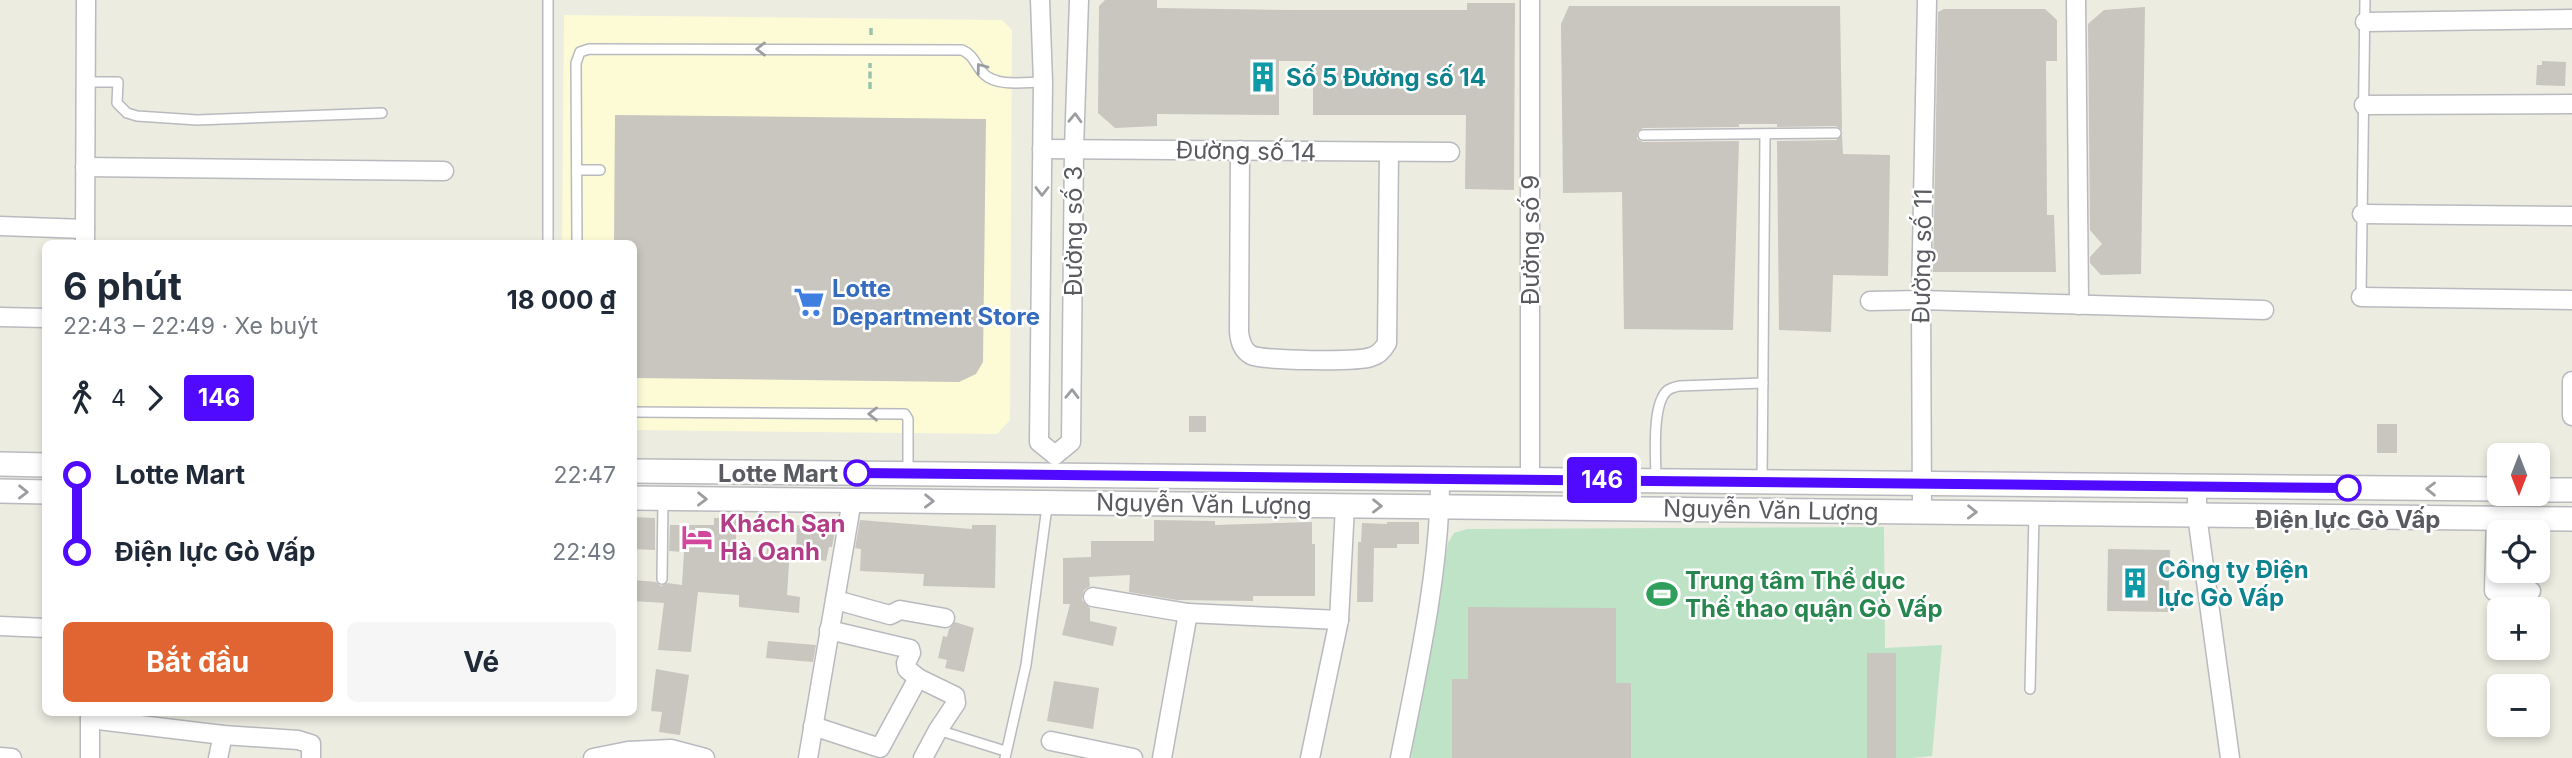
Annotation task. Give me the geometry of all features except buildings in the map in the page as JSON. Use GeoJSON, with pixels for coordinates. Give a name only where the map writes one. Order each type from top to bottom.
{"type":"FeatureCollection","features":[{"type":"Feature","properties":{"kind":"street"},"geometry":{"type":"LineString","coordinates":[[0,226],[85,236],[86,0]]}},
{"type":"Feature","properties":{"kind":"street","name":"Đường số 3"},"geometry":{"type":"LineString","coordinates":[[1040,0],[1043,82],[1039,442],[1055,465],[1071,442],[1074,149],[1079,0]]}},
{"type":"Feature","properties":{"kind":"street","name":"Đường số 9"},"geometry":{"type":"LineString","coordinates":[[1530,0],[1530,480]]}},
{"type":"Feature","properties":{"kind":"street","name":"Đường số 11"},"geometry":{"type":"LineString","coordinates":[[1922,512],[1921,300],[1927,0]]}},
{"type":"Feature","properties":{"kind":"street"},"geometry":{"type":"LineString","coordinates":[[2076,0],[2079,305]]}},
{"type":"Feature","properties":{"kind":"street"},"geometry":{"type":"LineString","coordinates":[[2365,22],[2572,19]]}},
{"type":"Feature","properties":{"kind":"street"},"geometry":{"type":"LineString","coordinates":[[2364,105],[2572,104]]}},
{"type":"Feature","properties":{"kind":"street","name":"Đường số 14"},"geometry":{"type":"LineString","coordinates":[[1042,149],[1450,152]]}},
{"type":"Feature","properties":{"kind":"street"},"geometry":{"type":"LineString","coordinates":[[1240,150],[1239,332],[1242,346],[1247,352],[1261,358],[1310,359],[1367,359],[1380,353],[1387,343],[1389,152]]}},
{"type":"Feature","properties":{"kind":"street"},"geometry":{"type":"LineString","coordinates":[[85,167],[444,171]]}},
{"type":"Feature","properties":{"kind":"street"},"geometry":{"type":"LineString","coordinates":[[2362,214],[2572,216]]}},
{"type":"Feature","properties":{"kind":"street"},"geometry":{"type":"LineString","coordinates":[[2361,297],[2572,300]]}},
{"type":"Feature","properties":{"kind":"street"},"geometry":{"type":"LineString","coordinates":[[1870,301],[1921,300],[2264,310]]}},
{"type":"Feature","properties":{"kind":"street"},"geometry":{"type":"LineString","coordinates":[[0,317],[42,318]]}},
{"type":"Feature","properties":{"kind":"street"},"geometry":{"type":"LineString","coordinates":[[2572,381],[2572,416]]}},
{"type":"Feature","properties":{"kind":"street"},"geometry":{"type":"LineString","coordinates":[[0,464],[42,465]]}},
{"type":"Feature","properties":{"kind":"street"},"geometry":{"type":"LineString","coordinates":[[1053,502],[1055,465]]}},
{"type":"Feature","properties":{"kind":"street","name":"Nguyễn Văn Lượng"},"geometry":{"type":"LineString","coordinates":[[637,471],[908,473],[1055,465],[1440,479],[2487,489]]}},
{"type":"Feature","properties":{"kind":"street"},"geometry":{"type":"LineString","coordinates":[[1400,758],[1420,663],[1440,507],[1440,479]]}},
{"type":"Feature","properties":{"kind":"street"},"geometry":{"type":"LineString","coordinates":[[2197,486],[2197,515],[2230,758]]}},
{"type":"Feature","properties":{"kind":"street"},"geometry":{"type":"LineString","coordinates":[[2550,490],[2572,490]]}},
{"type":"Feature","properties":{"kind":"street"},"geometry":{"type":"LineString","coordinates":[[0,491],[42,492]]}},
{"type":"Feature","properties":{"kind":"street","name":"Nguyễn Văn Lượng"},"geometry":{"type":"LineString","coordinates":[[637,498],[2572,519]]}},
{"type":"Feature","properties":{"kind":"street"},"geometry":{"type":"LineString","coordinates":[[808,758],[852,500]]}},
{"type":"Feature","properties":{"kind":"street"},"geometry":{"type":"LineString","coordinates":[[1310,758],[1339,620],[1345,506]]}},
{"type":"Feature","properties":{"kind":"street"},"geometry":{"type":"LineString","coordinates":[[2496,518],[2494,591],[2531,592]]}},
{"type":"Feature","properties":{"kind":"street"},"geometry":{"type":"LineString","coordinates":[[1093,597],[1188,613],[1339,620]]}},
{"type":"Feature","properties":{"kind":"street"},"geometry":{"type":"LineString","coordinates":[[835,600],[890,615],[900,610],[945,618]]}},
{"type":"Feature","properties":{"kind":"street"},"geometry":{"type":"LineString","coordinates":[[1162,758],[1188,613]]}},
{"type":"Feature","properties":{"kind":"street"},"geometry":{"type":"LineString","coordinates":[[0,626],[42,628]]}},
{"type":"Feature","properties":{"kind":"street"},"geometry":{"type":"LineString","coordinates":[[829,630],[910,649],[906,667],[918,678],[955,696],[956,703],[923,758]]}},
{"type":"Feature","properties":{"kind":"street"},"geometry":{"type":"LineString","coordinates":[[813,726],[880,748],[918,678]]}},
{"type":"Feature","properties":{"kind":"street"},"geometry":{"type":"LineString","coordinates":[[90,758],[90,716],[223,735],[298,740],[311,744],[311,758]]}},
{"type":"Feature","properties":{"kind":"street"},"geometry":{"type":"LineString","coordinates":[[218,758],[223,735]]}},
{"type":"Feature","properties":{"kind":"street"},"geometry":{"type":"LineString","coordinates":[[1051,741],[1133,758]]}},
{"type":"Feature","properties":{"kind":"street"},"geometry":{"type":"LineString","coordinates":[[593,758],[628,751],[671,749],[705,758]]}},
{"type":"Feature","properties":{"kind":"street"},"geometry":{"type":"LineString","coordinates":[[0,757],[12,758]]}},
{"type":"Feature","properties":{"kind":"lane"},"geometry":{"type":"LineString","coordinates":[[548,0],[548,240]]}},
{"type":"Feature","properties":{"kind":"lane"},"geometry":{"type":"LineString","coordinates":[[2361,297],[2365,0]]}},
{"type":"Feature","properties":{"kind":"lane"},"geometry":{"type":"LineString","coordinates":[[577,240],[576,63],[580,52],[589,49],[962,50],[971,54],[983,73],[993,81],[1043,82]]}},
{"type":"Feature","properties":{"kind":"lane"},"geometry":{"type":"LineString","coordinates":[[85,82],[118,82],[117,103],[127,113],[137,116],[197,121],[382,113]]}},
{"type":"Feature","properties":{"kind":"lane"},"geometry":{"type":"LineString","coordinates":[[1643,135],[1836,133]]}},
{"type":"Feature","properties":{"kind":"lane"},"geometry":{"type":"LineString","coordinates":[[1762,482],[1765,134]]}},
{"type":"Feature","properties":{"kind":"lane"},"geometry":{"type":"LineString","coordinates":[[577,170],[600,170]]}},
{"type":"Feature","properties":{"kind":"lane"},"geometry":{"type":"LineString","coordinates":[[1656,481],[1656,429],[1661,400],[1667,391],[1679,386],[1763,383]]}},
{"type":"Feature","properties":{"kind":"lane"},"geometry":{"type":"LineString","coordinates":[[637,412],[905,414],[908,419],[908,473]]}},
{"type":"Feature","properties":{"kind":"lane"},"geometry":{"type":"LineString","coordinates":[[662,579],[663,498]]}},
{"type":"Feature","properties":{"kind":"lane"},"geometry":{"type":"LineString","coordinates":[[938,730],[1005,755],[1026,665],[1046,514],[1053,502]]}},
{"type":"Feature","properties":{"kind":"lane"},"geometry":{"type":"LineString","coordinates":[[2030,689],[2034,513]]}},
{"type":"Feature","properties":{"kind":"shaded area"},"geometry":{"type":"Polygon","coordinates":[[[564,15],[1002,20],[1012,30],[1010,420],[997,434],[637,430],[637,240],[562,240],[564,15]]]}},
{"type":"Feature","properties":{"kind":"shaded area","name":"Trung tâm Thể dục Thể thao quận Gò Vấp"},"geometry":{"type":"Polygon","coordinates":[[[1884,527],[1885,648],[1942,645],[1932,756],[1411,758],[1448,543],[1454,533],[1467,529],[1884,527]]]}},
{"type":"Feature","properties":{"kind":"bus line","name":"146"},"geometry":{"type":"LineString","coordinates":[[857,473],[2348,488]]}},
{"type":"Feature","properties":{"kind":"place","name":"Số 5 Đường số 14"},"geometry":{"type":"Point","coordinates":[1263,77]}},
{"type":"Feature","properties":{"kind":"place","name":"Lotte Department Store"},"geometry":{"type":"Point","coordinates":[809,302]}},
{"type":"Feature","properties":{"kind":"place","name":"Lotte Mart"},"geometry":{"type":"Point","coordinates":[857,473]}},
{"type":"Feature","properties":{"kind":"place","name":"Điện lực Gò Vấp"},"geometry":{"type":"Point","coordinates":[2348,488]}},
{"type":"Feature","properties":{"kind":"place","name":"Khách Sạn Hà Oanh"},"geometry":{"type":"Point","coordinates":[697,537]}},
{"type":"Feature","properties":{"kind":"place","name":"Công ty Điện lực Gò Vấp"},"geometry":{"type":"Point","coordinates":[2135,583]}},
{"type":"Feature","properties":{"kind":"place","name":"Trung tâm Thể dục Thể thao quận Gò Vấp"},"geometry":{"type":"Point","coordinates":[1662,594]}}]}
